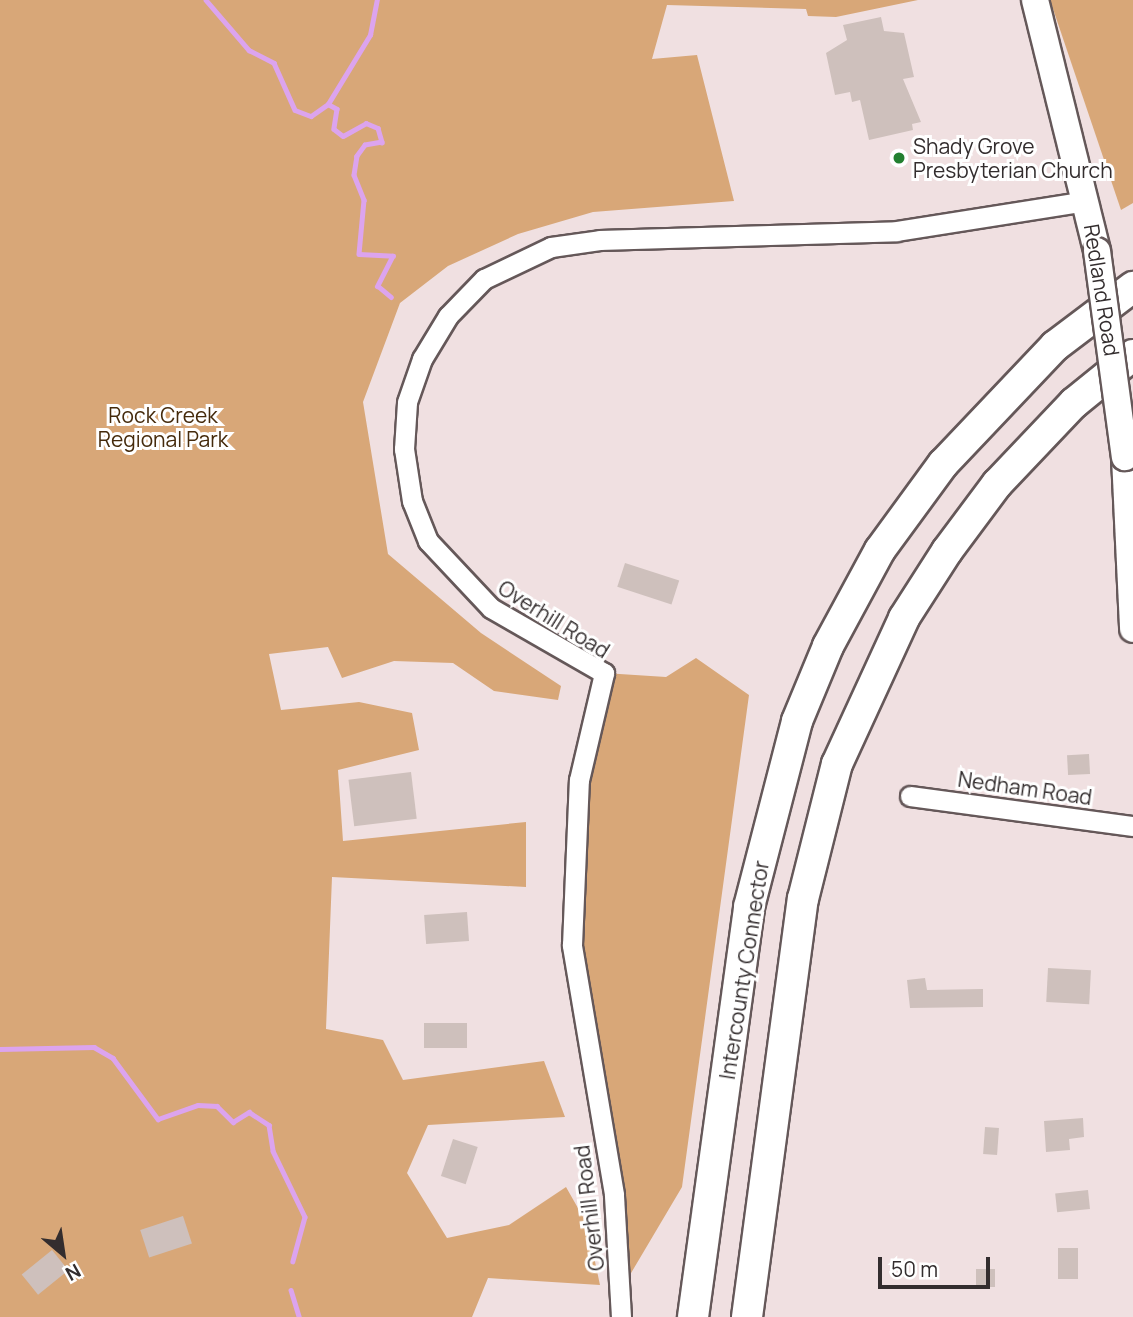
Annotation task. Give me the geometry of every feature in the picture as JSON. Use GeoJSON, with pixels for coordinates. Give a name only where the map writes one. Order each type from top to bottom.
{"type":"FeatureCollection","features":[{"type":"Feature","properties":{"kind":"highway","name":"Intercounty Connector"},"geometry":{"type":"LineString","coordinates":[[692,1317],[749,907],[797,721],[828,646],[880,551],[943,464],[1055,346],[1133,287]]}},
{"type":"Feature","properties":{"kind":"highway"},"geometry":{"type":"LineString","coordinates":[[747,1317],[803,900],[837,764],[904,618],[947,551],[1066,412],[1133,355]]}},
{"type":"Feature","properties":{"kind":"main road","name":"Redland Road"},"geometry":{"type":"LineString","coordinates":[[1035,0],[1097,251],[1125,457],[1133,629]]}},
{"type":"Feature","properties":{"kind":"street","name":"Overhill Road"},"geometry":{"type":"LineString","coordinates":[[621,1317],[614,1194],[572,945],[579,780],[604,673],[491,608],[428,541],[412,501],[404,449],[407,402],[422,359],[448,316],[484,279],[551,247],[612,239],[897,231],[1086,201]]}},
{"type":"Feature","properties":{"kind":"street","name":"Nedham Road"},"geometry":{"type":"LineString","coordinates":[[910,796],[1133,826]]}},
{"type":"Feature","properties":{"kind":"green space","name":"Rock Creek Regional Park"},"geometry":{"type":"Polygon","coordinates":[[[0,0],[918,0],[836,17],[808,16],[806,9],[667,5],[652,59],[697,55],[734,201],[593,212],[518,234],[448,266],[400,303],[363,402],[388,554],[481,633],[561,686],[558,700],[494,691],[453,663],[394,661],[342,678],[328,647],[269,654],[281,710],[359,702],[412,713],[419,750],[338,770],[343,841],[526,822],[526,887],[332,877],[326,1029],[383,1040],[403,1080],[544,1061],[565,1117],[428,1125],[407,1173],[447,1238],[509,1225],[566,1187],[587,1224],[600,1285],[488,1278],[472,1317],[0,1317],[0,0]]]}},
{"type":"Feature","properties":{"kind":"green space"},"geometry":{"type":"Polygon","coordinates":[[[1050,0],[1133,0],[1133,203],[1121,210],[1050,0]]]}},
{"type":"Feature","properties":{"kind":"green space"},"geometry":{"type":"Polygon","coordinates":[[[696,658],[749,695],[682,1187],[621,1290],[572,945],[579,780],[604,673],[666,677],[696,658]]]}},
{"type":"Feature","properties":{"kind":"building"},"geometry":{"type":"Polygon","coordinates":[[[881,17],[884,31],[904,33],[914,77],[903,79],[921,122],[912,124],[913,130],[869,140],[860,100],[852,102],[850,92],[835,95],[826,53],[847,40],[843,25],[881,17]]]}},
{"type":"Feature","properties":{"kind":"building"},"geometry":{"type":"Polygon","coordinates":[[[625,563],[679,581],[671,604],[617,587],[625,563]]]}},
{"type":"Feature","properties":{"kind":"building"},"geometry":{"type":"Polygon","coordinates":[[[1089,754],[1090,774],[1068,775],[1067,755],[1089,754]]]}},
{"type":"Feature","properties":{"kind":"building"},"geometry":{"type":"Polygon","coordinates":[[[411,772],[417,819],[354,826],[348,780],[411,772]]]}},
{"type":"Feature","properties":{"kind":"building"},"geometry":{"type":"Polygon","coordinates":[[[467,912],[469,941],[426,944],[424,915],[467,912]]]}},
{"type":"Feature","properties":{"kind":"building"},"geometry":{"type":"Polygon","coordinates":[[[1048,968],[1091,970],[1089,1004],[1046,1002],[1048,968]]]}},
{"type":"Feature","properties":{"kind":"building"},"geometry":{"type":"Polygon","coordinates":[[[925,978],[927,990],[983,989],[983,1007],[910,1008],[907,980],[925,978]]]}},
{"type":"Feature","properties":{"kind":"building"},"geometry":{"type":"Polygon","coordinates":[[[424,1023],[467,1023],[467,1048],[424,1048],[424,1023]]]}},
{"type":"Feature","properties":{"kind":"building"},"geometry":{"type":"Polygon","coordinates":[[[1083,1118],[1084,1137],[1069,1139],[1070,1150],[1046,1152],[1044,1121],[1083,1118]]]}},
{"type":"Feature","properties":{"kind":"building"},"geometry":{"type":"Polygon","coordinates":[[[985,1127],[999,1128],[997,1155],[983,1154],[985,1127]]]}},
{"type":"Feature","properties":{"kind":"building"},"geometry":{"type":"Polygon","coordinates":[[[453,1139],[478,1147],[466,1184],[441,1176],[453,1139]]]}},
{"type":"Feature","properties":{"kind":"building"},"geometry":{"type":"Polygon","coordinates":[[[1088,1190],[1090,1209],[1057,1212],[1055,1193],[1088,1190]]]}},
{"type":"Feature","properties":{"kind":"building"},"geometry":{"type":"Polygon","coordinates":[[[183,1216],[192,1244],[149,1257],[140,1230],[183,1216]]]}},
{"type":"Feature","properties":{"kind":"building"},"geometry":{"type":"Polygon","coordinates":[[[1058,1248],[1078,1248],[1078,1279],[1058,1279],[1058,1248]]]}},
{"type":"Feature","properties":{"kind":"building"},"geometry":{"type":"Polygon","coordinates":[[[52,1250],[68,1270],[38,1295],[22,1275],[52,1250]]]}},
{"type":"Feature","properties":{"kind":"building"},"geometry":{"type":"Polygon","coordinates":[[[976,1269],[995,1269],[995,1287],[976,1287],[976,1269]]]}},
{"type":"Feature","properties":{"kind":"waterway"},"geometry":{"type":"LineString","coordinates":[[206,0],[249,50],[274,63],[295,110],[311,116],[328,104],[370,35],[377,0]]}},
{"type":"Feature","properties":{"kind":"waterway"},"geometry":{"type":"LineString","coordinates":[[328,104],[337,109],[334,129],[343,136],[366,123],[378,128],[382,142],[365,145],[357,156],[354,175],[364,200],[359,254],[393,256],[378,286],[391,297]]}},
{"type":"Feature","properties":{"kind":"waterway"},"geometry":{"type":"LineString","coordinates":[[0,1049],[94,1047],[113,1058],[158,1119],[198,1105],[217,1106],[233,1122],[249,1112],[269,1125],[273,1151],[305,1217],[293,1261]]}},
{"type":"Feature","properties":{"kind":"waterway"},"geometry":{"type":"LineString","coordinates":[[291,1290],[299,1317]]}},
{"type":"Feature","properties":{"kind":"place","name":"Shady Grove Presbyterian Church"},"geometry":{"type":"Point","coordinates":[899,158]}}]}
